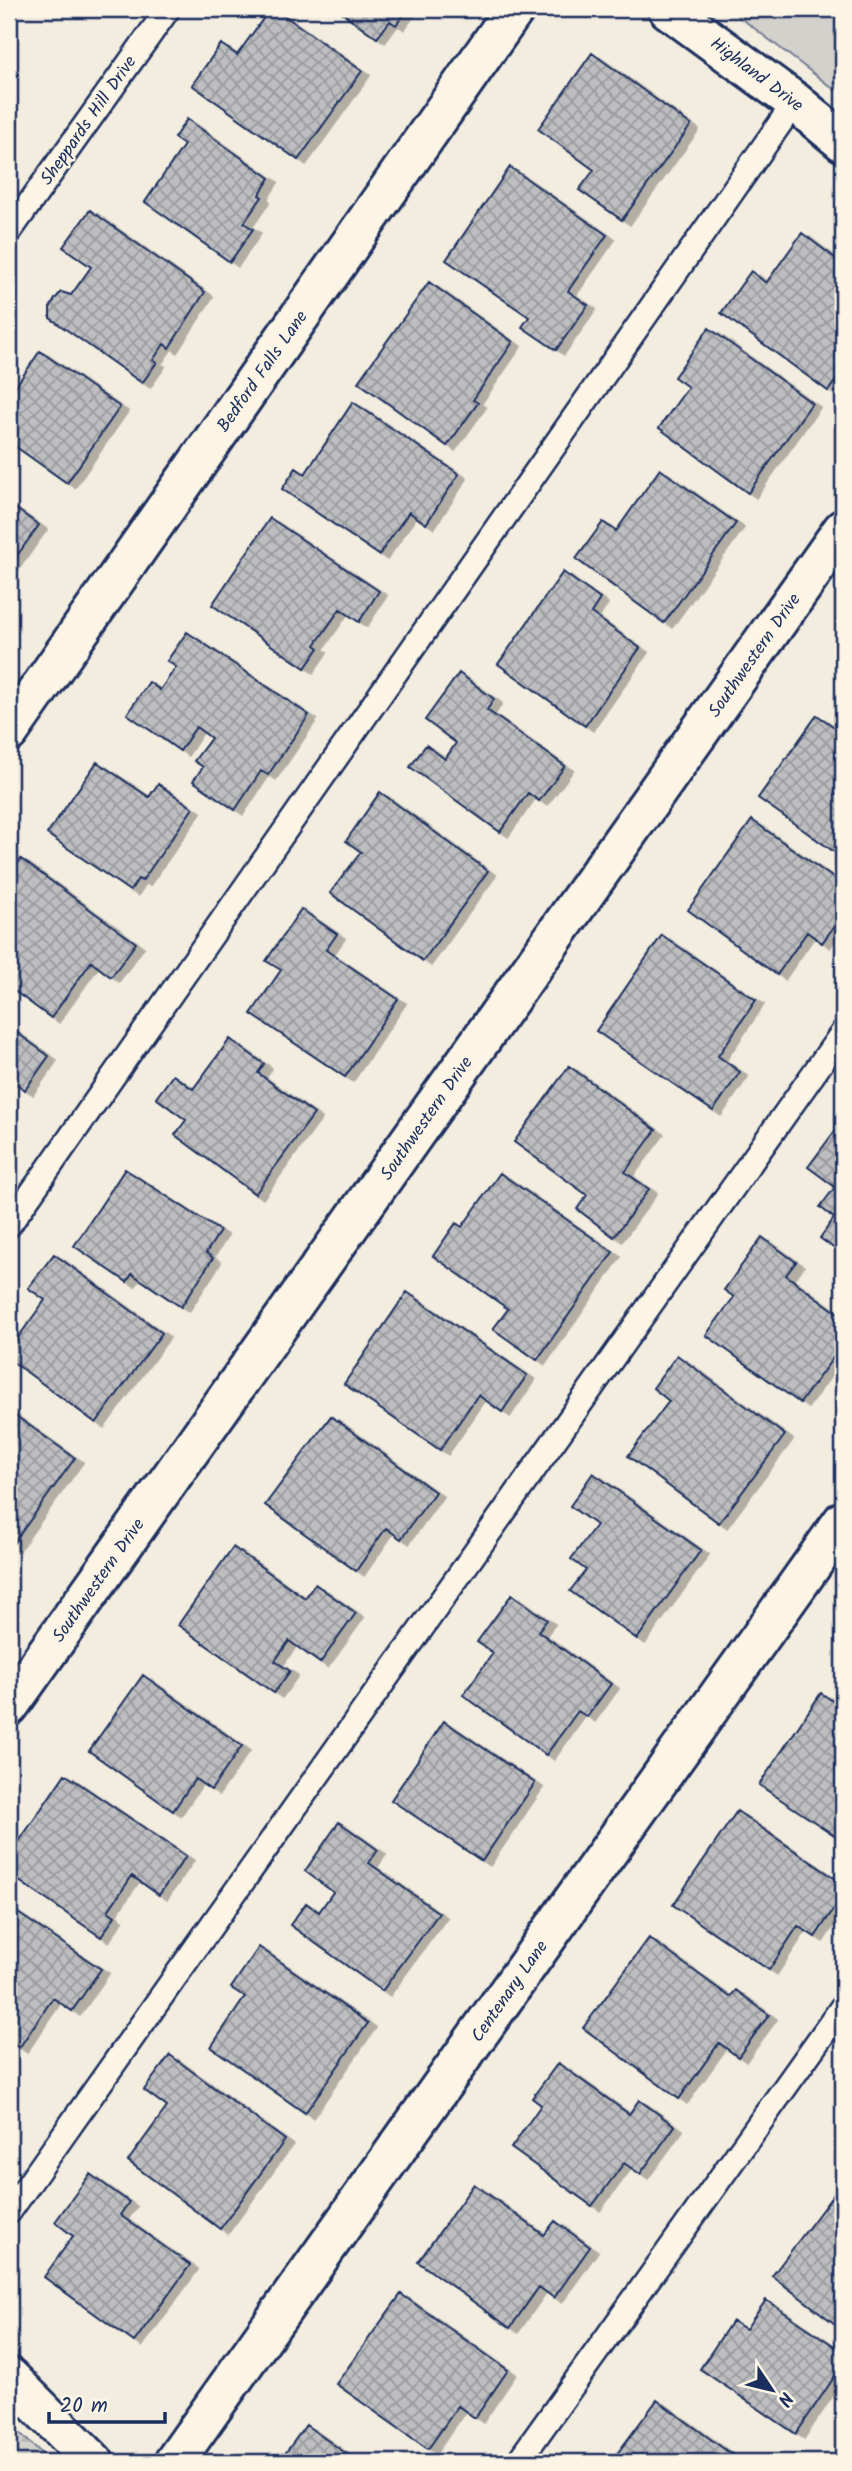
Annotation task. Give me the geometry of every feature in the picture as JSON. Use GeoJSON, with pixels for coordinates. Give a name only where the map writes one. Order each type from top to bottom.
{"type":"FeatureCollection","features":[{"type":"Feature","properties":{"kind":"street","name":"Bedford Falls Lane"},"geometry":{"type":"LineString","coordinates":[[9,732],[515,9]]}},
{"type":"Feature","properties":{"kind":"street","name":"Highland Drive"},"geometry":{"type":"LineString","coordinates":[[668,9],[795,102],[843,142]]}},
{"type":"Feature","properties":{"kind":"street","name":"Southwestern Drive"},"geometry":{"type":"LineString","coordinates":[[9,1706],[843,529]]}},
{"type":"Feature","properties":{"kind":"street","name":"Centenary Lane"},"geometry":{"type":"LineString","coordinates":[[174,2462],[843,1521]]}},
{"type":"Feature","properties":{"kind":"street"},"geometry":{"type":"LineString","coordinates":[[9,2377],[94,2462]]}},
{"type":"Feature","properties":{"kind":"lane","name":"Sheppards Hill Drive"},"geometry":{"type":"LineString","coordinates":[[9,232],[168,9]]}},
{"type":"Feature","properties":{"kind":"lane"},"geometry":{"type":"LineString","coordinates":[[9,1225],[795,102]]}},
{"type":"Feature","properties":{"kind":"lane"},"geometry":{"type":"LineString","coordinates":[[9,2212],[843,1032]]}},
{"type":"Feature","properties":{"kind":"lane"},"geometry":{"type":"LineString","coordinates":[[519,2462],[843,2006]]}},
{"type":"Feature","properties":{"kind":"green space"},"geometry":{"type":"Polygon","coordinates":[[[729,9],[843,9],[843,79],[835,90],[729,9]]]}},
{"type":"Feature","properties":{"kind":"green space"},"geometry":{"type":"Polygon","coordinates":[[[9,2423],[51,2462],[9,2462],[9,2423]]]}},
{"type":"Feature","properties":{"kind":"building"},"geometry":{"type":"Polygon","coordinates":[[[270,9],[275,9],[362,71],[298,160],[192,85],[221,44],[237,55],[270,9]]]}},
{"type":"Feature","properties":{"kind":"building"},"geometry":{"type":"Polygon","coordinates":[[[337,9],[408,9],[396,25],[390,21],[377,38],[337,9]]]}},
{"type":"Feature","properties":{"kind":"building"},"geometry":{"type":"Polygon","coordinates":[[[592,53],[691,125],[622,220],[579,190],[594,170],[538,129],[592,53]]]}},
{"type":"Feature","properties":{"kind":"building"},"geometry":{"type":"Polygon","coordinates":[[[187,119],[270,178],[259,195],[262,197],[244,223],[253,229],[230,262],[145,202],[184,145],[174,138],[187,119]]]}},
{"type":"Feature","properties":{"kind":"building"},"geometry":{"type":"Polygon","coordinates":[[[510,167],[607,235],[568,291],[588,305],[556,350],[522,327],[529,317],[446,260],[510,167]]]}},
{"type":"Feature","properties":{"kind":"building"},"geometry":{"type":"Polygon","coordinates":[[[90,210],[205,292],[169,348],[164,344],[153,360],[157,362],[142,383],[50,318],[50,308],[55,299],[61,292],[71,295],[91,267],[63,247],[90,210]]]}},
{"type":"Feature","properties":{"kind":"building"},"geometry":{"type":"Polygon","coordinates":[[[802,233],[843,264],[843,371],[828,391],[721,313],[751,271],[766,283],[802,233]]]}},
{"type":"Feature","properties":{"kind":"building"},"geometry":{"type":"Polygon","coordinates":[[[429,282],[513,342],[473,400],[478,403],[447,446],[358,382],[429,282]]]}},
{"type":"Feature","properties":{"kind":"building"},"geometry":{"type":"Polygon","coordinates":[[[709,328],[812,403],[748,493],[659,428],[688,387],[674,377],[709,328]]]}},
{"type":"Feature","properties":{"kind":"building"},"geometry":{"type":"Polygon","coordinates":[[[40,351],[120,407],[67,483],[9,442],[9,396],[40,351]]]}},
{"type":"Feature","properties":{"kind":"building"},"geometry":{"type":"Polygon","coordinates":[[[353,402],[459,474],[426,524],[409,512],[379,555],[282,489],[296,468],[305,474],[353,402]]]}},
{"type":"Feature","properties":{"kind":"building"},"geometry":{"type":"Polygon","coordinates":[[[660,469],[736,523],[664,623],[576,559],[603,522],[616,531],[660,469]]]}},
{"type":"Feature","properties":{"kind":"building"},"geometry":{"type":"Polygon","coordinates":[[[9,504],[39,525],[9,567],[9,504]]]}},
{"type":"Feature","properties":{"kind":"building"},"geometry":{"type":"Polygon","coordinates":[[[270,518],[379,591],[359,622],[340,609],[315,645],[319,648],[305,668],[212,605],[270,518]]]}},
{"type":"Feature","properties":{"kind":"building"},"geometry":{"type":"Polygon","coordinates":[[[563,572],[600,599],[591,613],[640,648],[585,726],[498,664],[563,572]]]}},
{"type":"Feature","properties":{"kind":"building"},"geometry":{"type":"Polygon","coordinates":[[[187,632],[309,715],[268,775],[261,771],[235,810],[193,781],[203,767],[194,761],[211,738],[196,727],[180,751],[127,714],[149,682],[160,690],[176,667],[167,661],[187,632]]]}},
{"type":"Feature","properties":{"kind":"building"},"geometry":{"type":"Polygon","coordinates":[[[459,673],[494,699],[487,710],[565,766],[539,801],[528,793],[500,832],[410,767],[426,745],[445,759],[456,743],[425,720],[459,673]]]}},
{"type":"Feature","properties":{"kind":"building"},"geometry":{"type":"Polygon","coordinates":[[[817,715],[843,733],[843,858],[758,798],[817,715]]]}},
{"type":"Feature","properties":{"kind":"building"},"geometry":{"type":"Polygon","coordinates":[[[97,762],[149,797],[158,784],[193,808],[142,881],[138,879],[130,891],[47,834],[97,762]]]}},
{"type":"Feature","properties":{"kind":"building"},"geometry":{"type":"Polygon","coordinates":[[[380,792],[488,871],[423,961],[330,893],[361,852],[346,841],[380,792]]]}},
{"type":"Feature","properties":{"kind":"building"},"geometry":{"type":"Polygon","coordinates":[[[752,820],[843,885],[843,914],[822,943],[807,932],[777,975],[688,910],[752,820]]]}},
{"type":"Feature","properties":{"kind":"building"},"geometry":{"type":"Polygon","coordinates":[[[21,859],[136,943],[111,977],[91,962],[51,1018],[9,987],[9,876],[21,859]]]}},
{"type":"Feature","properties":{"kind":"building"},"geometry":{"type":"Polygon","coordinates":[[[301,909],[337,934],[326,950],[398,999],[345,1077],[251,1014],[281,970],[266,961],[301,909]]]}},
{"type":"Feature","properties":{"kind":"building"},"geometry":{"type":"Polygon","coordinates":[[[662,935],[756,1000],[718,1056],[740,1072],[713,1111],[596,1031],[662,935]]]}},
{"type":"Feature","properties":{"kind":"building"},"geometry":{"type":"Polygon","coordinates":[[[9,1027],[49,1056],[25,1090],[9,1079],[9,1027]]]}},
{"type":"Feature","properties":{"kind":"building"},"geometry":{"type":"Polygon","coordinates":[[[230,1039],[264,1064],[258,1073],[314,1114],[255,1194],[175,1135],[186,1120],[156,1098],[173,1075],[193,1089],[230,1039]]]}},
{"type":"Feature","properties":{"kind":"building"},"geometry":{"type":"Polygon","coordinates":[[[569,1066],[656,1130],[625,1172],[649,1189],[614,1237],[577,1209],[587,1195],[514,1142],[569,1066]]]}},
{"type":"Feature","properties":{"kind":"building"},"geometry":{"type":"Polygon","coordinates":[[[843,1120],[843,1255],[820,1238],[834,1218],[820,1207],[835,1187],[808,1167],[843,1120]]]}},
{"type":"Feature","properties":{"kind":"building"},"geometry":{"type":"Polygon","coordinates":[[[125,1169],[220,1231],[206,1253],[213,1258],[181,1307],[132,1274],[127,1282],[74,1246],[125,1169]]]}},
{"type":"Feature","properties":{"kind":"building"},"geometry":{"type":"Polygon","coordinates":[[[500,1173],[613,1252],[537,1360],[493,1329],[508,1309],[433,1256],[456,1223],[462,1227],[500,1173]]]}},
{"type":"Feature","properties":{"kind":"building"},"geometry":{"type":"Polygon","coordinates":[[[762,1237],[796,1262],[786,1275],[843,1317],[843,1344],[800,1403],[706,1335],[734,1297],[724,1290],[762,1237]]]}},
{"type":"Feature","properties":{"kind":"building"},"geometry":{"type":"Polygon","coordinates":[[[54,1254],[162,1333],[96,1423],[9,1359],[9,1350],[45,1300],[28,1288],[54,1254]]]}},
{"type":"Feature","properties":{"kind":"building"},"geometry":{"type":"Polygon","coordinates":[[[407,1292],[527,1375],[502,1412],[478,1395],[440,1450],[344,1384],[407,1292]]]}},
{"type":"Feature","properties":{"kind":"building"},"geometry":{"type":"Polygon","coordinates":[[[677,1355],[785,1435],[719,1523],[628,1456],[669,1401],[653,1388],[677,1355]]]}},
{"type":"Feature","properties":{"kind":"building"},"geometry":{"type":"Polygon","coordinates":[[[9,1411],[75,1458],[10,1548],[9,1548],[9,1411]]]}},
{"type":"Feature","properties":{"kind":"building"},"geometry":{"type":"Polygon","coordinates":[[[331,1416],[435,1492],[401,1539],[386,1528],[356,1571],[265,1505],[331,1416]]]}},
{"type":"Feature","properties":{"kind":"building"},"geometry":{"type":"Polygon","coordinates":[[[593,1473],[701,1550],[637,1639],[570,1591],[586,1570],[571,1559],[596,1525],[570,1506],[593,1473]]]}},
{"type":"Feature","properties":{"kind":"building"},"geometry":{"type":"Polygon","coordinates":[[[233,1547],[305,1598],[315,1584],[356,1613],[320,1663],[289,1641],[275,1661],[290,1671],[274,1693],[178,1625],[233,1547]]]}},
{"type":"Feature","properties":{"kind":"building"},"geometry":{"type":"Polygon","coordinates":[[[512,1594],[547,1620],[538,1631],[611,1684],[587,1717],[578,1711],[546,1755],[463,1695],[493,1653],[477,1642],[512,1594]]]}},
{"type":"Feature","properties":{"kind":"building"},"geometry":{"type":"Polygon","coordinates":[[[143,1675],[242,1746],[211,1790],[195,1779],[173,1811],[89,1751],[143,1675]]]}},
{"type":"Feature","properties":{"kind":"building"},"geometry":{"type":"Polygon","coordinates":[[[821,1693],[843,1708],[843,1841],[759,1785],[821,1693]]]}},
{"type":"Feature","properties":{"kind":"building"},"geometry":{"type":"Polygon","coordinates":[[[444,1721],[535,1783],[482,1861],[391,1800],[444,1721]]]}},
{"type":"Feature","properties":{"kind":"building"},"geometry":{"type":"Polygon","coordinates":[[[65,1774],[186,1856],[159,1895],[132,1876],[108,1911],[115,1916],[101,1937],[9,1874],[9,1856],[65,1774]]]}},
{"type":"Feature","properties":{"kind":"building"},"geometry":{"type":"Polygon","coordinates":[[[737,1811],[843,1884],[843,1895],[815,1937],[798,1926],[769,1970],[673,1905],[737,1811]]]}},
{"type":"Feature","properties":{"kind":"building"},"geometry":{"type":"Polygon","coordinates":[[[339,1822],[378,1850],[369,1863],[439,1913],[382,1991],[290,1925],[306,1903],[319,1912],[333,1892],[305,1871],[339,1822]]]}},
{"type":"Feature","properties":{"kind":"building"},"geometry":{"type":"Polygon","coordinates":[[[9,1907],[101,1969],[72,2011],[53,1998],[19,2048],[9,2041],[9,1907]]]}},
{"type":"Feature","properties":{"kind":"building"},"geometry":{"type":"Polygon","coordinates":[[[649,1938],[730,1997],[736,1990],[769,2015],[738,2057],[719,2043],[679,2099],[583,2028],[649,1938]]]}},
{"type":"Feature","properties":{"kind":"building"},"geometry":{"type":"Polygon","coordinates":[[[259,1947],[368,2023],[305,2113],[211,2047],[245,1997],[231,1988],[259,1947]]]}},
{"type":"Feature","properties":{"kind":"building"},"geometry":{"type":"Polygon","coordinates":[[[170,2055],[285,2140],[220,2229],[128,2161],[167,2107],[144,2090],[170,2055]]]}},
{"type":"Feature","properties":{"kind":"building"},"geometry":{"type":"Polygon","coordinates":[[[558,2063],[629,2114],[639,2100],[675,2126],[640,2174],[624,2163],[592,2206],[511,2148],[541,2105],[532,2098],[558,2063]]]}},
{"type":"Feature","properties":{"kind":"building"},"geometry":{"type":"Polygon","coordinates":[[[90,2174],[129,2202],[120,2215],[190,2265],[134,2342],[44,2277],[73,2236],[55,2222],[90,2174]]]}},
{"type":"Feature","properties":{"kind":"building"},"geometry":{"type":"Polygon","coordinates":[[[843,2182],[843,2330],[772,2276],[843,2182]]]}},
{"type":"Feature","properties":{"kind":"building"},"geometry":{"type":"Polygon","coordinates":[[[474,2184],[544,2235],[555,2221],[590,2247],[554,2298],[539,2287],[510,2328],[418,2262],[474,2184]]]}},
{"type":"Feature","properties":{"kind":"building"},"geometry":{"type":"Polygon","coordinates":[[[401,2294],[508,2370],[475,2418],[458,2406],[428,2449],[336,2384],[401,2294]]]}},
{"type":"Feature","properties":{"kind":"building"},"geometry":{"type":"Polygon","coordinates":[[[766,2300],[843,2352],[843,2364],[796,2434],[700,2369],[732,2321],[746,2329],[766,2300]]]}},
{"type":"Feature","properties":{"kind":"building"},"geometry":{"type":"Polygon","coordinates":[[[657,2400],[742,2462],[611,2462],[657,2400]]]}},
{"type":"Feature","properties":{"kind":"building"},"geometry":{"type":"Polygon","coordinates":[[[306,2425],[358,2462],[279,2462],[306,2425]]]}}]}
